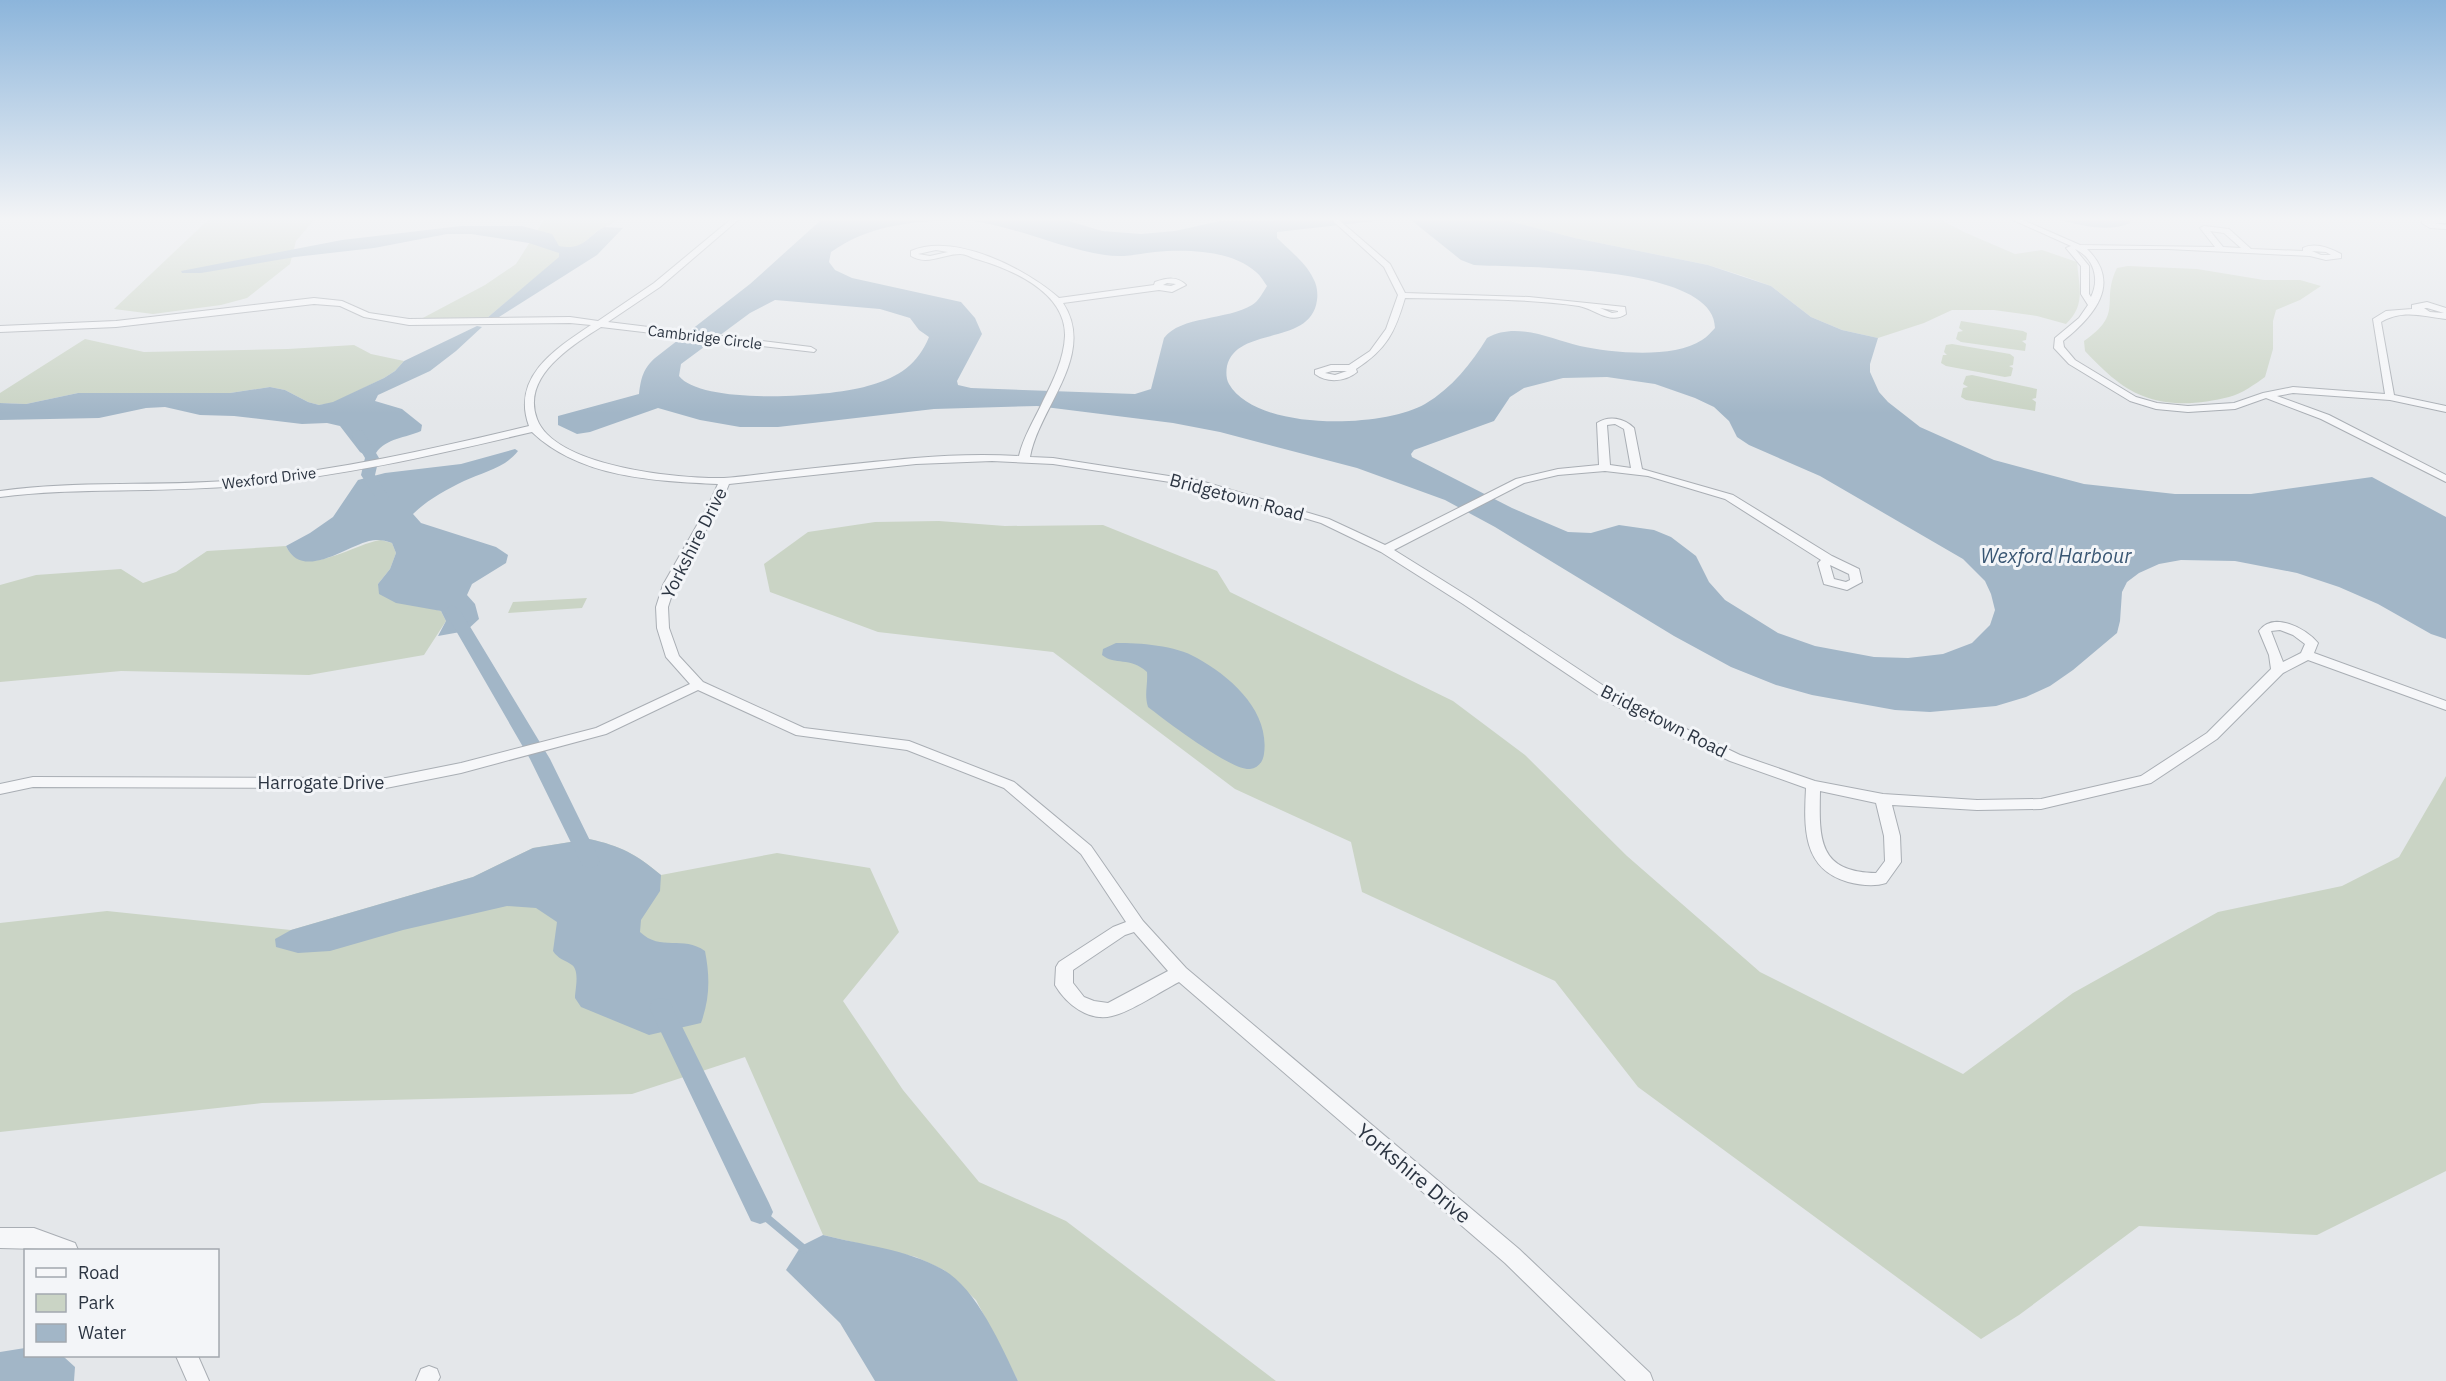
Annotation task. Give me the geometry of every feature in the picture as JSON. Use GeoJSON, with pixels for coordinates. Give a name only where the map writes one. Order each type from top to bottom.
{"type":"FeatureCollection","features":[{"type":"Feature","properties":{"kind":"street"},"geometry":{"type":"LineString","coordinates":[[535,428],[530,412],[529,397],[534,380],[569,344],[658,284]]}},
{"type":"Feature","properties":{"kind":"street"},"geometry":{"type":"LineString","coordinates":[[1024,459],[1041,412],[1054,389],[1068,350],[1069,324],[1059,302],[1035,284]]}},
{"type":"Feature","properties":{"kind":"street"},"geometry":{"type":"LineString","coordinates":[[1352,368],[1373,355],[1390,335],[1402,295],[1397,284]]}},
{"type":"Feature","properties":{"kind":"street"},"geometry":{"type":"LineString","coordinates":[[2085,284],[2085,294],[2092,305]]}},
{"type":"Feature","properties":{"kind":"street"},"geometry":{"type":"LineString","coordinates":[[2098,284],[2097,296],[2088,313],[2058,340],[2059,348],[2072,362],[2133,399],[2156,406],[2188,409],[2235,406],[2266,395],[2293,390],[2390,397],[2446,409]]}},
{"type":"Feature","properties":{"kind":"street"},"geometry":{"type":"LineString","coordinates":[[1059,302],[1159,287]]}},
{"type":"Feature","properties":{"kind":"street"},"geometry":{"type":"LineString","coordinates":[[1402,295],[1516,297],[1583,304]]}},
{"type":"Feature","properties":{"kind":"street","name":"Cambridge Circle"},"geometry":{"type":"LineString","coordinates":[[0,329],[142,320],[314,302],[342,304],[367,315],[409,322],[536,319],[671,332],[811,350]]}},
{"type":"Feature","properties":{"kind":"street"},"geometry":{"type":"LineString","coordinates":[[2418,311],[2416,306],[2423,305],[2446,311]]}},
{"type":"Feature","properties":{"kind":"street"},"geometry":{"type":"LineString","coordinates":[[2390,397],[2376,321],[2389,313],[2418,311],[2446,316]]}},
{"type":"Feature","properties":{"kind":"street"},"geometry":{"type":"LineString","coordinates":[[2266,395],[2325,417],[2446,479]]}},
{"type":"Feature","properties":{"kind":"street"},"geometry":{"type":"LineString","coordinates":[[1605,468],[1602,423],[1617,421],[1629,428],[1636,472]]}},
{"type":"Feature","properties":{"kind":"street","name":"Bridgetown Road"},"geometry":{"type":"LineString","coordinates":[[535,428],[557,447],[580,459],[608,468],[675,479],[725,481],[916,461],[1024,459],[1053,461],[1197,483],[1325,520],[1385,550],[1467,600],[1617,701],[1735,758],[1813,785],[1883,799],[1977,805],[2040,804],[2146,780],[2212,736],[2278,670],[2307,656]]}},
{"type":"Feature","properties":{"kind":"street","name":"Wexford Drive"},"geometry":{"type":"LineString","coordinates":[[0,494],[29,490],[169,488],[239,483],[399,460],[535,428]]}},
{"type":"Feature","properties":{"kind":"street"},"geometry":{"type":"LineString","coordinates":[[1385,550],[1520,481],[1558,472],[1605,468],[1636,472],[1729,497],[1828,559]]}},
{"type":"Feature","properties":{"kind":"street","name":"Yorkshire Drive"},"geometry":{"type":"LineString","coordinates":[[725,481],[716,504],[669,585],[662,607],[663,628],[673,657],[698,685],[801,732],[909,746],[1010,784],[1086,850],[1137,925],[1180,973],[1512,1256],[1642,1381]]}},
{"type":"Feature","properties":{"kind":"street"},"geometry":{"type":"LineString","coordinates":[[2278,670],[2276,655],[2267,639],[2265,630],[2268,627],[2284,627],[2301,633],[2312,643],[2307,656],[2446,706]]}},
{"type":"Feature","properties":{"kind":"street","name":"Harrogate Drive"},"geometry":{"type":"LineString","coordinates":[[0,789],[33,782],[386,783],[505,757],[601,731],[698,685]]}},
{"type":"Feature","properties":{"kind":"street"},"geometry":{"type":"LineString","coordinates":[[1813,785],[1816,843],[1821,858],[1830,869],[1852,878],[1880,879],[1888,872],[1893,862],[1892,844],[1883,799]]}},
{"type":"Feature","properties":{"kind":"street"},"geometry":{"type":"LineString","coordinates":[[1137,925],[1119,931],[1065,967],[1064,985],[1078,1002],[1092,1008],[1110,1010],[1180,973]]}},
{"type":"Feature","properties":{"kind":"street"},"geometry":{"type":"LineString","coordinates":[[0,1238],[34,1238],[63,1249]]}},
{"type":"Feature","properties":{"kind":"street"},"geometry":{"type":"LineString","coordinates":[[187,1357],[198,1381]]}},
{"type":"Feature","properties":{"kind":"green space"},"geometry":{"type":"Polygon","coordinates":[[[140,284],[264,284],[247,298],[221,305],[153,314],[114,309],[140,284]]]}},
{"type":"Feature","properties":{"kind":"green space"},"geometry":{"type":"Polygon","coordinates":[[[527,284],[487,318],[419,320],[485,285],[527,284]]]}},
{"type":"Feature","properties":{"kind":"green space"},"geometry":{"type":"Polygon","coordinates":[[[1767,284],[2080,284],[2080,295],[2076,310],[2066,324],[2037,316],[1994,310],[1952,310],[1924,323],[1878,338],[1842,330],[1811,317],[1767,284]]]}},
{"type":"Feature","properties":{"kind":"green space"},"geometry":{"type":"Polygon","coordinates":[[[2111,284],[2321,286],[2300,300],[2276,310],[2273,321],[2273,349],[2265,377],[2234,396],[2197,403],[2164,402],[2135,392],[2119,383],[2085,351],[2084,341],[2104,323],[2108,315],[2111,284]]]}},
{"type":"Feature","properties":{"kind":"green space"},"geometry":{"type":"Polygon","coordinates":[[[1961,321],[2023,331],[2027,333],[2026,340],[2022,341],[2026,344],[2025,351],[1961,342],[1956,339],[1958,332],[1963,331],[1959,328],[1961,321]]]}},
{"type":"Feature","properties":{"kind":"green space"},"geometry":{"type":"Polygon","coordinates":[[[85,339],[144,352],[354,345],[371,354],[404,361],[384,378],[333,403],[319,405],[285,390],[270,387],[230,393],[78,393],[26,404],[0,403],[0,393],[85,339]]]}},
{"type":"Feature","properties":{"kind":"green space"},"geometry":{"type":"Polygon","coordinates":[[[1952,344],[2010,354],[2014,357],[2013,365],[2009,366],[2013,368],[2011,376],[2005,377],[1946,366],[1941,363],[1943,355],[1947,355],[1944,352],[1946,345],[1952,344]]]}},
{"type":"Feature","properties":{"kind":"green space"},"geometry":{"type":"Polygon","coordinates":[[[1972,375],[2037,389],[2036,398],[2032,399],[2036,402],[2035,411],[1966,400],[1961,397],[1963,388],[1968,387],[1963,384],[1966,376],[1972,375]]]}},
{"type":"Feature","properties":{"kind":"green space"},"geometry":{"type":"Polygon","coordinates":[[[939,521],[1005,526],[1103,525],[1217,571],[1230,592],[1453,701],[1525,755],[1627,856],[1760,972],[1963,1074],[2073,993],[2218,912],[2342,886],[2399,857],[2446,776],[2446,1171],[2317,1235],[2139,1226],[2019,1315],[1981,1339],[1638,1087],[1555,981],[1362,892],[1351,842],[1235,789],[1053,652],[878,632],[770,592],[764,564],[808,532],[875,522],[939,521]]]}},
{"type":"Feature","properties":{"kind":"green space"},"geometry":{"type":"Polygon","coordinates":[[[381,540],[392,543],[396,553],[390,569],[378,584],[426,607],[441,611],[446,621],[424,655],[309,675],[121,671],[0,682],[0,585],[36,575],[121,569],[143,583],[176,572],[207,551],[286,546],[294,556],[304,560],[316,560],[381,540]]]}},
{"type":"Feature","properties":{"kind":"green space"},"geometry":{"type":"Polygon","coordinates":[[[587,598],[582,608],[508,613],[513,602],[587,598]]]}},
{"type":"Feature","properties":{"kind":"green space"},"geometry":{"type":"Polygon","coordinates":[[[589,839],[628,852],[661,875],[777,853],[870,868],[899,932],[843,1001],[903,1090],[979,1182],[1066,1221],[1276,1381],[1018,1381],[976,1300],[944,1270],[916,1257],[823,1235],[745,1057],[632,1094],[262,1103],[0,1132],[0,923],[107,911],[291,930],[473,877],[533,848],[589,839]]]}},
{"type":"Feature","properties":{"kind":"water"},"geometry":{"type":"Polygon","coordinates":[[[527,284],[550,284],[499,317],[487,318],[527,284]]]}},
{"type":"Feature","properties":{"kind":"water","name":"Wexford Harbour"},"geometry":{"type":"Polygon","coordinates":[[[749,284],[881,284],[961,302],[975,318],[982,334],[957,381],[958,385],[971,388],[1135,394],[1151,389],[1164,338],[1171,331],[1193,322],[1242,310],[1259,299],[1266,284],[1315,284],[1317,300],[1312,315],[1289,331],[1244,345],[1233,353],[1226,375],[1229,384],[1244,400],[1266,411],[1292,418],[1352,421],[1381,418],[1406,412],[1435,398],[1460,375],[1487,338],[1498,333],[1522,331],[1594,349],[1625,352],[1675,350],[1704,339],[1715,328],[1706,307],[1684,292],[1661,284],[1766,284],[1811,317],[1842,330],[1878,338],[1870,364],[1870,372],[1879,392],[1888,402],[1920,427],[1994,460],[2084,484],[2175,494],[2251,494],[2372,477],[2446,517],[2446,639],[2431,634],[2378,604],[2339,587],[2297,573],[2235,561],[2181,560],[2159,564],[2139,573],[2127,582],[2122,592],[2117,633],[2050,686],[2026,697],[1996,706],[1930,712],[1895,710],[1812,695],[1776,685],[1731,667],[1674,636],[1495,527],[1445,500],[1357,468],[1220,432],[1173,423],[1037,406],[934,409],[778,427],[740,427],[700,420],[658,408],[590,432],[577,434],[558,425],[558,416],[639,394],[643,374],[655,358],[749,284]],[[775,300],[750,313],[681,364],[679,376],[692,385],[714,392],[770,396],[829,393],[881,382],[899,373],[913,362],[929,337],[919,330],[910,318],[880,309],[775,300]],[[1607,377],[1563,378],[1524,388],[1510,397],[1494,421],[1414,450],[1411,454],[1412,457],[1512,508],[1568,532],[1591,533],[1619,525],[1654,530],[1671,537],[1696,556],[1709,582],[1725,600],[1778,633],[1815,646],[1874,657],[1908,658],[1943,654],[1972,643],[1990,625],[1995,610],[1991,594],[1985,581],[1963,559],[1820,476],[1749,445],[1737,437],[1729,421],[1714,407],[1655,384],[1607,377]]]}},
{"type":"Feature","properties":{"kind":"water"},"geometry":{"type":"Polygon","coordinates":[[[477,326],[482,327],[430,371],[378,395],[375,401],[402,409],[422,425],[421,431],[391,441],[376,453],[365,455],[360,452],[340,426],[327,423],[302,424],[234,416],[200,415],[165,407],[146,408],[99,418],[0,420],[0,403],[26,404],[78,393],[230,393],[270,387],[285,390],[319,405],[333,402],[384,378],[404,361],[477,326]]]}},
{"type":"Feature","properties":{"kind":"water"},"geometry":{"type":"Polygon","coordinates":[[[515,449],[518,451],[507,462],[444,492],[413,514],[421,523],[496,547],[508,555],[506,563],[472,584],[467,595],[475,604],[479,619],[466,631],[438,636],[446,621],[441,611],[396,603],[379,594],[378,584],[390,569],[396,553],[392,543],[380,540],[369,541],[324,559],[313,561],[302,561],[293,556],[286,546],[333,517],[358,480],[385,473],[461,464],[515,449]]]}},
{"type":"Feature","properties":{"kind":"water"},"geometry":{"type":"Polygon","coordinates":[[[1116,643],[1146,644],[1178,650],[1197,658],[1235,685],[1246,697],[1261,724],[1264,754],[1260,764],[1250,769],[1228,762],[1198,744],[1148,707],[1147,672],[1135,664],[1112,660],[1102,655],[1103,649],[1116,643]]]}},
{"type":"Feature","properties":{"kind":"water"},"geometry":{"type":"Polygon","coordinates":[[[589,839],[628,852],[661,875],[660,891],[641,920],[640,932],[656,941],[689,944],[705,951],[708,987],[701,1023],[649,1035],[581,1007],[575,998],[576,972],[574,968],[553,951],[557,922],[536,908],[507,906],[403,930],[330,951],[298,953],[276,947],[275,939],[291,930],[473,877],[533,848],[589,839]]]}},
{"type":"Feature","properties":{"kind":"water"},"geometry":{"type":"Polygon","coordinates":[[[823,1235],[914,1257],[954,1277],[966,1289],[986,1319],[1018,1381],[875,1381],[840,1323],[786,1270],[801,1246],[823,1235]]]}},
{"type":"Feature","properties":{"kind":"water"},"geometry":{"type":"Polygon","coordinates":[[[24,1348],[24,1357],[64,1357],[75,1367],[74,1381],[0,1381],[0,1352],[24,1348]]]}},
{"type":"Feature","properties":{"kind":"waterway"},"geometry":{"type":"LineString","coordinates":[[358,434],[372,458],[368,475],[382,497]]}},
{"type":"Feature","properties":{"kind":"waterway"},"geometry":{"type":"LineString","coordinates":[[452,610],[540,759],[590,861]]}},
{"type":"Feature","properties":{"kind":"waterway"},"geometry":{"type":"LineString","coordinates":[[661,1007],[760,1212]]}},
{"type":"Feature","properties":{"kind":"waterway"},"geometry":{"type":"LineString","coordinates":[[760,1212],[804,1249]]}}]}
